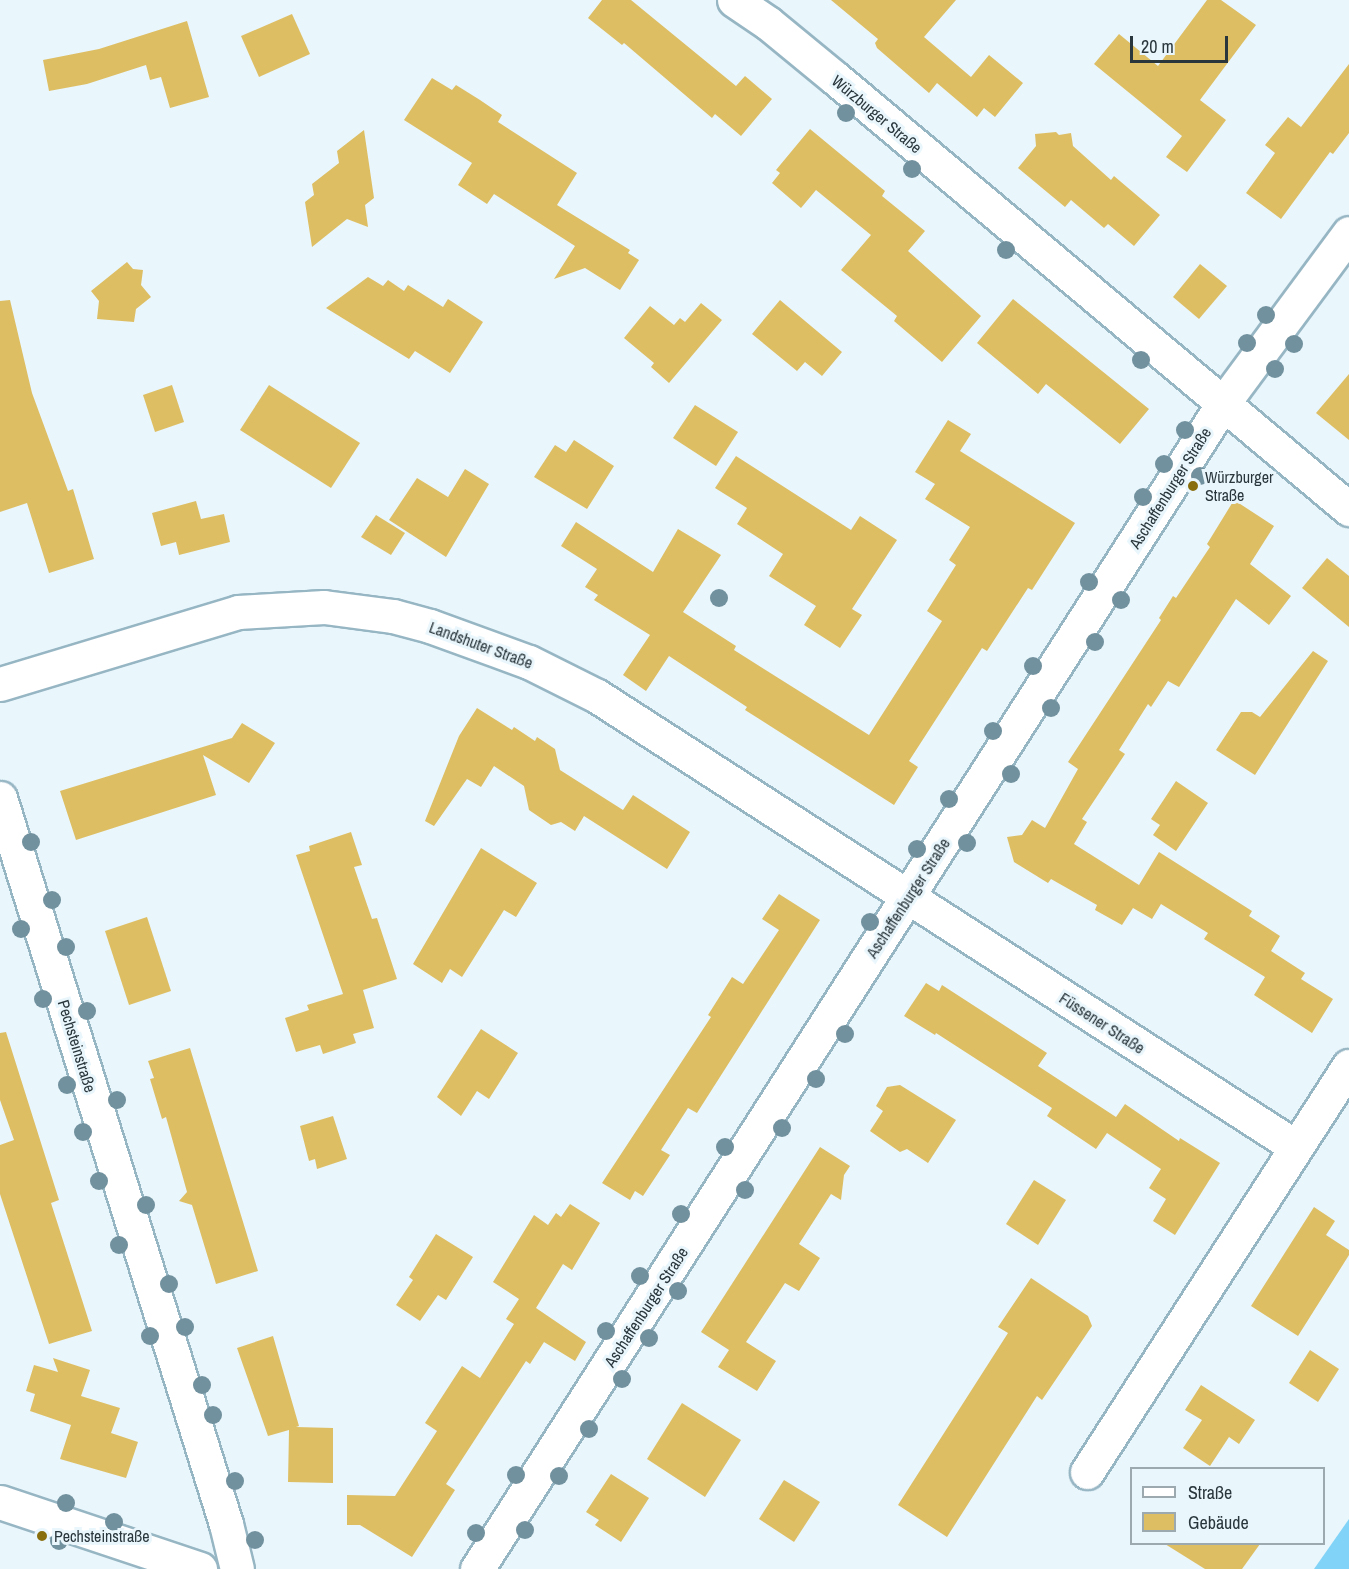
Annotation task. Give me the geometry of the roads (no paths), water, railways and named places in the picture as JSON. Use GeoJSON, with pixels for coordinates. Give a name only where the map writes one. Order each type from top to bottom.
{"type":"FeatureCollection","features":[{"type":"Feature","properties":{"kind":"street","name":"Würzburger Straße"},"geometry":{"type":"LineString","coordinates":[[734,0],[768,23],[1224,402],[1349,509]]}},
{"type":"Feature","properties":{"kind":"street","name":"Aschaffenburger Straße"},"geometry":{"type":"LineString","coordinates":[[477,1569],[1224,402],[1349,233]]}},
{"type":"Feature","properties":{"kind":"street","name":"Landshuter Straße"},"geometry":{"type":"LineString","coordinates":[[0,684],[237,612],[324,607],[393,616],[430,626],[514,656],[597,696],[907,898]]}},
{"type":"Feature","properties":{"kind":"street","name":"Pechsteinstraße"},"geometry":{"type":"LineString","coordinates":[[0,798],[226,1524],[237,1569]]}},
{"type":"Feature","properties":{"kind":"street","name":"Füssener Straße"},"geometry":{"type":"LineString","coordinates":[[907,898],[1296,1147]]}},
{"type":"Feature","properties":{"kind":"street"},"geometry":{"type":"LineString","coordinates":[[1087,1472],[1349,1066]]}},
{"type":"Feature","properties":{"kind":"street"},"geometry":{"type":"LineString","coordinates":[[0,1502],[200,1569]]}},
{"type":"Feature","properties":{"kind":"place","name":"Würzburger Straße"},"geometry":{"type":"Point","coordinates":[1193,486]}},
{"type":"Feature","properties":{"kind":"place","name":"Pechsteinstraße"},"geometry":{"type":"Point","coordinates":[42,1536]}}]}
